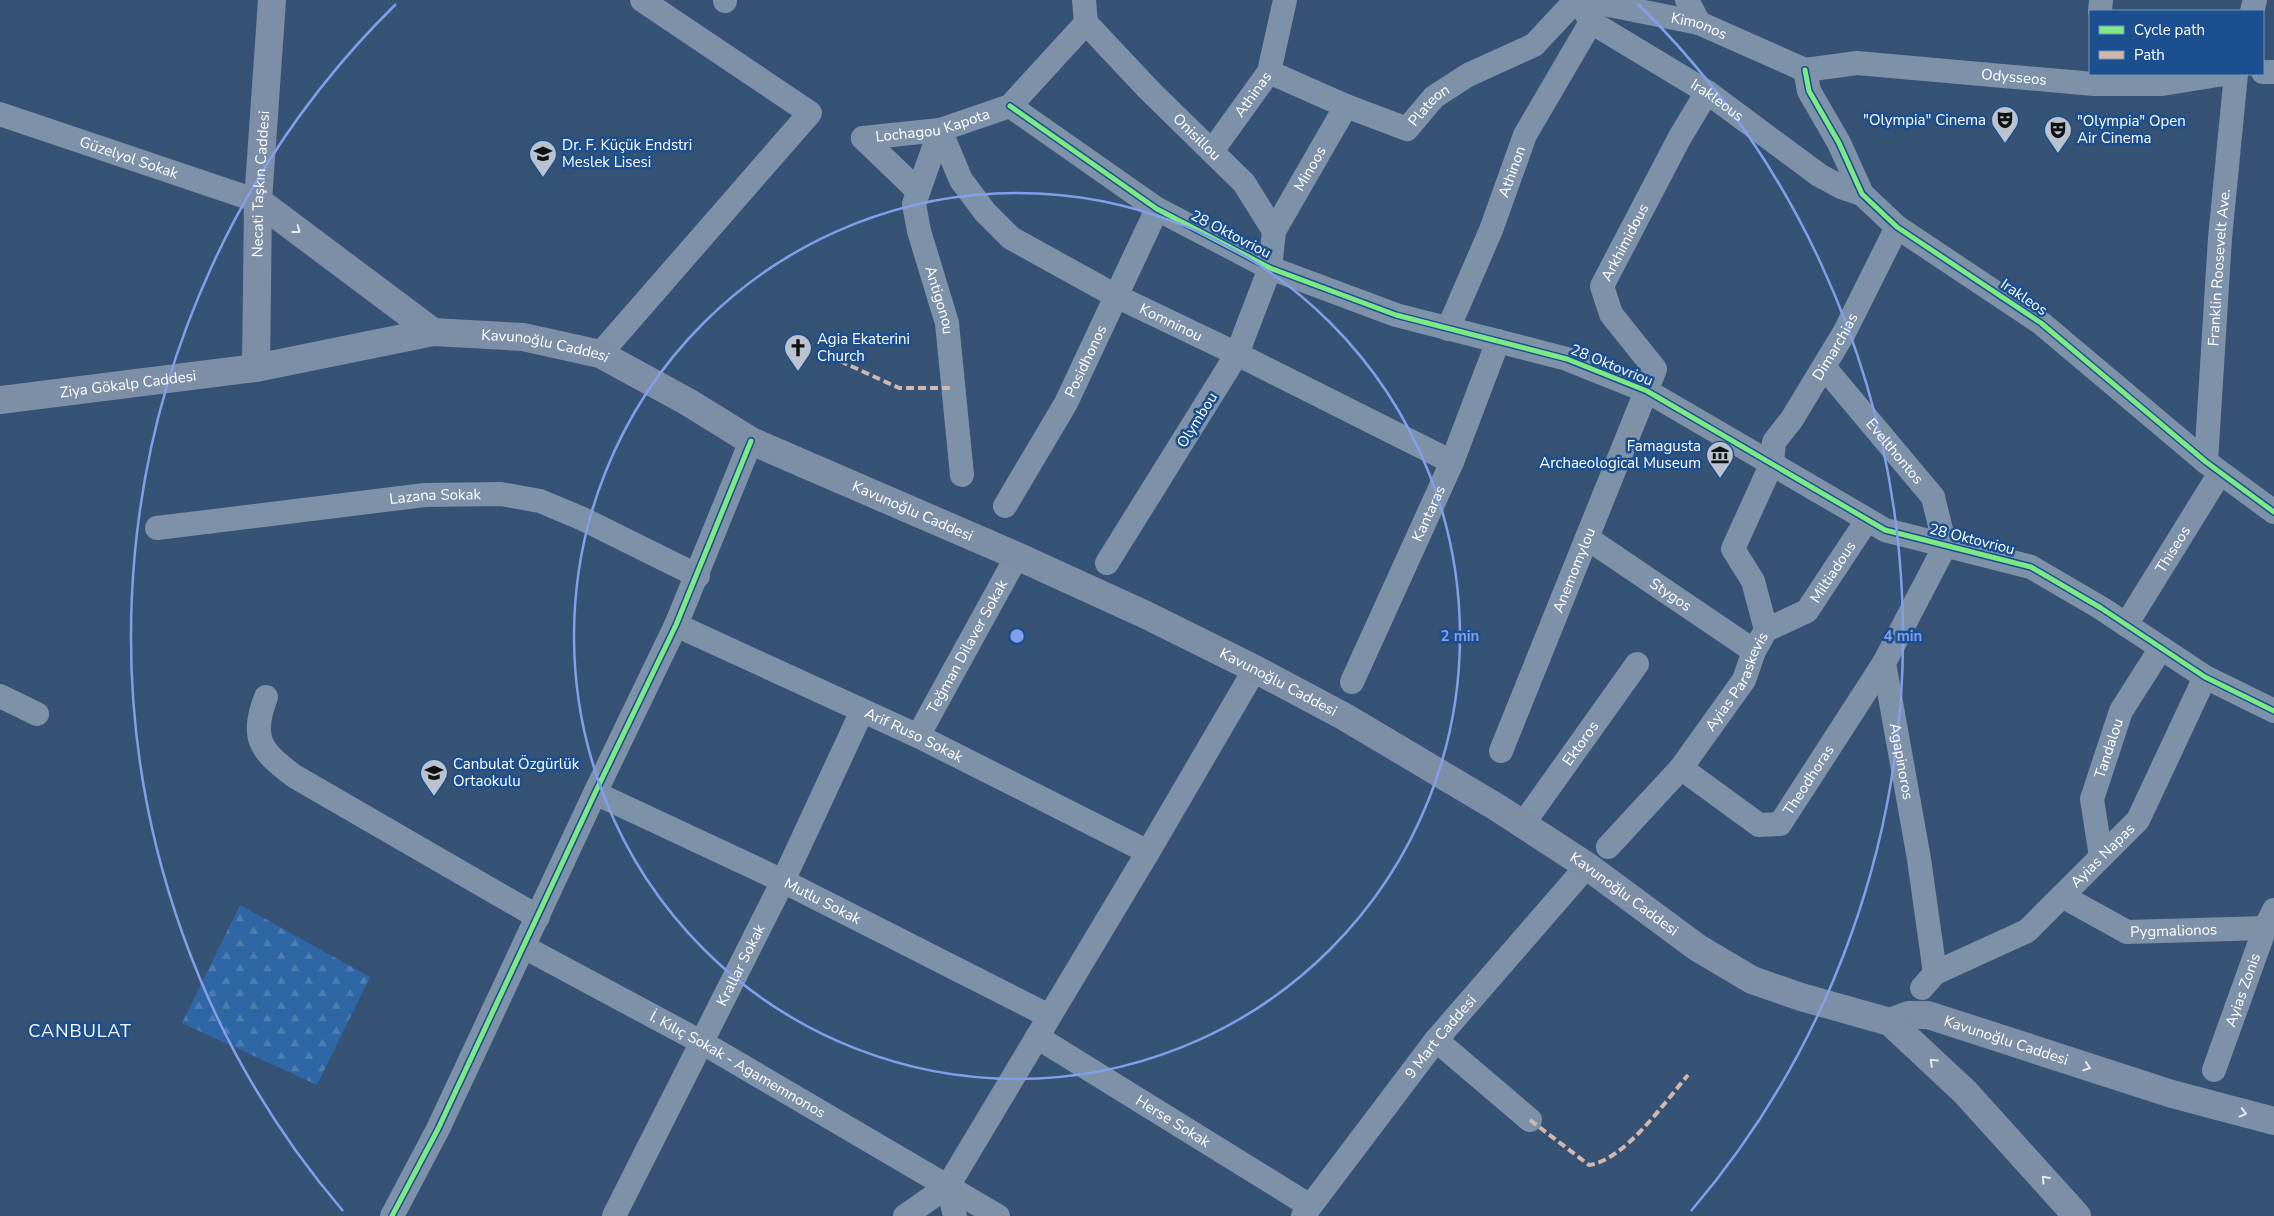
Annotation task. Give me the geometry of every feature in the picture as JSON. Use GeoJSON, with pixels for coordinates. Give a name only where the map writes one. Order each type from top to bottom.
{"type":"FeatureCollection","features":[{"type":"Feature","properties":{"kind":"main road","name":"Necati Taşkın Caddesi"},"geometry":{"type":"LineString","coordinates":[[256,368],[258,201],[272,0]]}},
{"type":"Feature","properties":{"kind":"main road"},"geometry":{"type":"LineString","coordinates":[[258,201],[433,332]]}},
{"type":"Feature","properties":{"kind":"main road","name":"Kavunoğlu Caddesi"},"geometry":{"type":"LineString","coordinates":[[256,368],[433,332],[523,337],[600,354],[688,402],[751,441],[1017,556],[1255,669],[1345,717],[1523,824],[1587,866],[1698,948],[1752,980],[1801,997],[1890,1022],[1909,1015],[1928,1015],[2172,1094],[2274,1122]]}},
{"type":"Feature","properties":{"kind":"main road","name":"Ziya Gökalp Caddesi"},"geometry":{"type":"LineString","coordinates":[[0,400],[256,368]]}},
{"type":"Feature","properties":{"kind":"main road"},"geometry":{"type":"LineString","coordinates":[[1890,1022],[1966,1092],[2077,1216]]}},
{"type":"Feature","properties":{"kind":"street"},"geometry":{"type":"LineString","coordinates":[[600,354],[810,113],[642,0]]}},
{"type":"Feature","properties":{"kind":"street","name":"Athinas"},"geometry":{"type":"LineString","coordinates":[[1212,151],[1269,72],[1284,0]]}},
{"type":"Feature","properties":{"kind":"street"},"geometry":{"type":"LineString","coordinates":[[1577,0],[1588,11]]}},
{"type":"Feature","properties":{"kind":"street","name":"Plateon"},"geometry":{"type":"LineString","coordinates":[[1269,72],[1346,106],[1407,129],[1434,97],[1468,74],[1534,45],[1577,0]]}},
{"type":"Feature","properties":{"kind":"street"},"geometry":{"type":"LineString","coordinates":[[1687,0],[1699,23]]}},
{"type":"Feature","properties":{"kind":"street","name":"Lochagou Kapota"},"geometry":{"type":"LineString","coordinates":[[917,190],[862,138],[940,130],[1010,106],[1085,11]]}},
{"type":"Feature","properties":{"kind":"street","name":"Onisillou"},"geometry":{"type":"LineString","coordinates":[[1085,11],[1149,90],[1244,183],[1274,231]]}},
{"type":"Feature","properties":{"kind":"street","name":"Kimonos"},"geometry":{"type":"LineString","coordinates":[[1588,11],[1699,23],[1805,70]]}},
{"type":"Feature","properties":{"kind":"street","name":"Irakleous"},"geometry":{"type":"LineString","coordinates":[[1588,11],[1708,92],[1819,175],[1841,187],[1862,194]]}},
{"type":"Feature","properties":{"kind":"street","name":"Athinon"},"geometry":{"type":"LineString","coordinates":[[1448,329],[1491,230],[1525,135],[1588,11]]}},
{"type":"Feature","properties":{"kind":"street","name":"Odysseos"},"geometry":{"type":"LineString","coordinates":[[1805,70],[1857,63],[2162,84],[2218,75]]}},
{"type":"Feature","properties":{"kind":"street","name":"Irakleos"},"geometry":{"type":"LineString","coordinates":[[1805,70],[1809,92],[1839,143],[1862,194],[1897,228],[2041,323],[2213,468],[2274,512]]}},
{"type":"Feature","properties":{"kind":"street","name":"Franklin Roosevelt Ave."},"geometry":{"type":"LineString","coordinates":[[2213,468],[2220,238],[2236,75]]}},
{"type":"Feature","properties":{"kind":"street","name":"Arkhimidous"},"geometry":{"type":"LineString","coordinates":[[1647,391],[1655,369],[1612,314],[1602,286],[1680,138],[1708,92]]}},
{"type":"Feature","properties":{"kind":"street","name":"28 Oktovriou"},"geometry":{"type":"LineString","coordinates":[[1010,106],[1157,209],[1270,268],[1396,315],[1567,359],[1647,391],[1885,530],[2031,567],[2126,625],[2205,677],[2274,711]]}},
{"type":"Feature","properties":{"kind":"street","name":"Minoos"},"geometry":{"type":"LineString","coordinates":[[1274,231],[1346,106]]}},
{"type":"Feature","properties":{"kind":"street","name":"Güzelyol Sokak"},"geometry":{"type":"LineString","coordinates":[[0,114],[258,201]]}},
{"type":"Feature","properties":{"kind":"street","name":"Antigonou"},"geometry":{"type":"LineString","coordinates":[[940,130],[917,190],[914,204],[947,323],[962,475]]}},
{"type":"Feature","properties":{"kind":"street","name":"Komninou"},"geometry":{"type":"LineString","coordinates":[[940,130],[961,180],[985,212],[1011,238],[1116,296],[1238,354],[1452,462]]}},
{"type":"Feature","properties":{"kind":"street","name":"Posidhonos"},"geometry":{"type":"LineString","coordinates":[[1005,506],[1066,403],[1157,209]]}},
{"type":"Feature","properties":{"kind":"street","name":"Dimarchias"},"geometry":{"type":"LineString","coordinates":[[1772,463],[1774,442],[1792,420],[1844,333],[1897,228]]}},
{"type":"Feature","properties":{"kind":"street"},"geometry":{"type":"LineString","coordinates":[[1270,268],[1274,231]]}},
{"type":"Feature","properties":{"kind":"street","name":"Olymbou"},"geometry":{"type":"LineString","coordinates":[[1107,563],[1238,354],[1270,268]]}},
{"type":"Feature","properties":{"kind":"street","name":"Kantaras"},"geometry":{"type":"LineString","coordinates":[[1352,682],[1452,462],[1498,341]]}},
{"type":"Feature","properties":{"kind":"street","name":"Evelthontos"},"geometry":{"type":"LineString","coordinates":[[1824,366],[1933,497],[1945,546]]}},
{"type":"Feature","properties":{"kind":"street","name":"Anemomylou"},"geometry":{"type":"LineString","coordinates":[[1501,750],[1647,391]]}},
{"type":"Feature","properties":{"kind":"street"},"geometry":{"type":"LineString","coordinates":[[392,1216],[438,1129],[595,793],[676,625],[698,576],[751,441]]}},
{"type":"Feature","properties":{"kind":"street","name":"Ayias Paraskevis"},"geometry":{"type":"LineString","coordinates":[[1608,847],[1681,768],[1744,680],[1754,650],[1766,630],[1754,581],[1734,549],[1772,463]]}},
{"type":"Feature","properties":{"kind":"street","name":"Thiseos"},"geometry":{"type":"LineString","coordinates":[[2126,625],[2213,468]]}},
{"type":"Feature","properties":{"kind":"street","name":"Lazana Sokak"},"geometry":{"type":"LineString","coordinates":[[157,528],[425,495],[501,494],[540,502],[558,509],[698,576]]}},
{"type":"Feature","properties":{"kind":"street","name":"Miltiadous"},"geometry":{"type":"LineString","coordinates":[[1766,630],[1807,611],[1867,520]]}},
{"type":"Feature","properties":{"kind":"street","name":"Stygos"},"geometry":{"type":"LineString","coordinates":[[1587,538],[1754,650]]}},
{"type":"Feature","properties":{"kind":"street"},"geometry":{"type":"LineString","coordinates":[[1884,663],[1945,546]]}},
{"type":"Feature","properties":{"kind":"street","name":"Teğman Dilaver Sokak"},"geometry":{"type":"LineString","coordinates":[[918,736],[1017,556]]}},
{"type":"Feature","properties":{"kind":"street","name":"Arif Ruso Sokak"},"geometry":{"type":"LineString","coordinates":[[676,625],[918,736],[1148,852]]}},
{"type":"Feature","properties":{"kind":"street","name":"Tandalou"},"geometry":{"type":"LineString","coordinates":[[2101,857],[2092,799],[2121,711],[2161,648]]}},
{"type":"Feature","properties":{"kind":"street","name":"Theodhoras"},"geometry":{"type":"LineString","coordinates":[[1681,768],[1759,825],[1780,824],[1884,663]]}},
{"type":"Feature","properties":{"kind":"street","name":"Agapinoros"},"geometry":{"type":"LineString","coordinates":[[1884,663],[1919,859],[1929,981]]}},
{"type":"Feature","properties":{"kind":"street","name":"Ektoros"},"geometry":{"type":"LineString","coordinates":[[1523,824],[1637,664]]}},
{"type":"Feature","properties":{"kind":"street"},"geometry":{"type":"LineString","coordinates":[[905,1216],[948,1186],[1255,669]]}},
{"type":"Feature","properties":{"kind":"street","name":"Ayias Napas"},"geometry":{"type":"LineString","coordinates":[[1929,981],[2028,931],[2138,820],[2205,677]]}},
{"type":"Feature","properties":{"kind":"street"},"geometry":{"type":"LineString","coordinates":[[0,696],[37,714]]}},
{"type":"Feature","properties":{"kind":"street"},"geometry":{"type":"LineString","coordinates":[[266,697],[259,716],[259,738],[270,758],[294,776],[538,917]]}},
{"type":"Feature","properties":{"kind":"street","name":"Krallar Sokak"},"geometry":{"type":"LineString","coordinates":[[614,1216],[703,1043],[783,881],[862,711]]}},
{"type":"Feature","properties":{"kind":"street","name":"Mutlu Sokak"},"geometry":{"type":"LineString","coordinates":[[595,793],[783,881],[1050,1016]]}},
{"type":"Feature","properties":{"kind":"street","name":"9 Mart Caddesi"},"geometry":{"type":"LineString","coordinates":[[1307,1211],[1436,1040],[1587,866]]}},
{"type":"Feature","properties":{"kind":"street","name":"Pygmalionos"},"geometry":{"type":"LineString","coordinates":[[2062,896],[2127,932],[2269,919]]}},
{"type":"Feature","properties":{"kind":"street","name":"Ayias Zonis"},"geometry":{"type":"LineString","coordinates":[[2214,1070],[2269,919]]}},
{"type":"Feature","properties":{"kind":"street","name":"İ. Kılıç Sokak - Agamemnonos"},"geometry":{"type":"LineString","coordinates":[[524,948],[703,1043],[998,1216]]}},
{"type":"Feature","properties":{"kind":"street","name":"Herse Sokak"},"geometry":{"type":"LineString","coordinates":[[1037,1037],[1307,1211]]}},
{"type":"Feature","properties":{"kind":"street"},"geometry":{"type":"LineString","coordinates":[[1436,1040],[1530,1120]]}},
{"type":"Feature","properties":{"kind":"street"},"geometry":{"type":"LineString","coordinates":[[948,1186],[955,1216]]}},
{"type":"Feature","properties":{"kind":"green space"},"geometry":{"type":"Polygon","coordinates":[[[240,905],[370,977],[317,1085],[182,1023],[240,905]]]}},
{"type":"Feature","properties":{"kind":"marked path"},"geometry":{"type":"LineString","coordinates":[[829,356],[899,388],[953,388]]}},
{"type":"Feature","properties":{"kind":"marked path"},"geometry":{"type":"LineString","coordinates":[[1530,1120],[1589,1165],[1603,1161],[1630,1142],[1688,1075]]}},
{"type":"Feature","properties":{"kind":"cycle path"},"geometry":{"type":"LineString","coordinates":[[1805,70],[1809,91],[1839,143],[1862,194],[1897,227],[2041,323],[2206,462],[2274,512]]}},
{"type":"Feature","properties":{"kind":"cycle path"},"geometry":{"type":"LineString","coordinates":[[1010,106],[1157,209],[1270,268],[1396,315],[1567,359],[1647,391],[1885,530],[2031,567],[2101,608],[2205,677],[2274,711]]}},
{"type":"Feature","properties":{"kind":"cycle path"},"geometry":{"type":"LineString","coordinates":[[392,1216],[438,1129],[595,793],[676,625],[751,441]]}},
{"type":"Feature","properties":{"kind":"place","name":"\"Olympia\" Cinema"},"geometry":{"type":"Point","coordinates":[2005,144]}},
{"type":"Feature","properties":{"kind":"place","name":"\"Olympia\" Open Air Cinema"},"geometry":{"type":"Point","coordinates":[2058,154]}},
{"type":"Feature","properties":{"kind":"place","name":"Dr. F. Küçük Endstri Meslek Lisesi"},"geometry":{"type":"Point","coordinates":[543,178]}},
{"type":"Feature","properties":{"kind":"place","name":"Agia Ekaterini Church"},"geometry":{"type":"Point","coordinates":[798,372]}},
{"type":"Feature","properties":{"kind":"place","name":"Famagusta Archaeological Museum"},"geometry":{"type":"Point","coordinates":[1720,479]}},
{"type":"Feature","properties":{"kind":"place","name":"Canbulat Özgürlük Ortaokulu"},"geometry":{"type":"Point","coordinates":[434,797]}},
{"type":"Feature","properties":{"kind":"district","name":"CANBULAT"},"geometry":{"type":"Point","coordinates":[80,1031]}}]}
